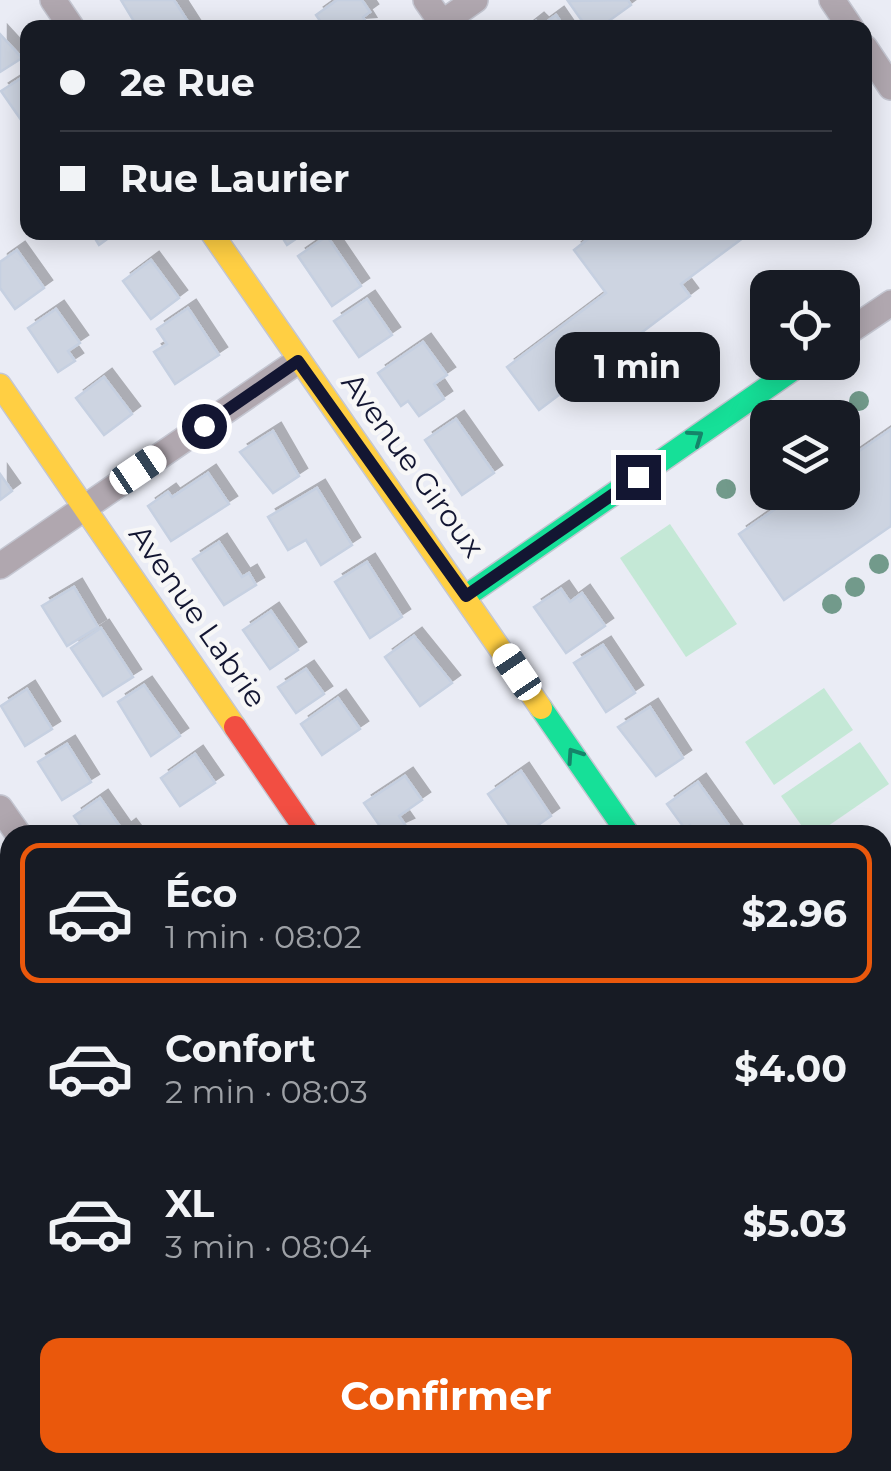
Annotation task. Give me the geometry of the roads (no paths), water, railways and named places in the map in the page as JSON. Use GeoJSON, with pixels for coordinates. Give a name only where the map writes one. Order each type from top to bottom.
{"type":"FeatureCollection","features":[{"type":"Feature","properties":{"kind":"street"},"geometry":{"type":"LineString","coordinates":[[445,20],[475,0]]}},
{"type":"Feature","properties":{"kind":"street"},"geometry":{"type":"LineString","coordinates":[[872,58],[891,86]]}},
{"type":"Feature","properties":{"kind":"street","name":"Avenue Giroux"},"geometry":{"type":"LineString","coordinates":[[216,240],[622,825]]}},
{"type":"Feature","properties":{"kind":"street"},"geometry":{"type":"LineString","coordinates":[[860,324],[891,303]]}},
{"type":"Feature","properties":{"kind":"street"},"geometry":{"type":"LineString","coordinates":[[0,566],[298,361]]}},
{"type":"Feature","properties":{"kind":"street"},"geometry":{"type":"LineString","coordinates":[[466,596],[778,380]]}},
{"type":"Feature","properties":{"kind":"street","name":"Avenue Labrie"},"geometry":{"type":"LineString","coordinates":[[0,386],[302,825]]}}]}
